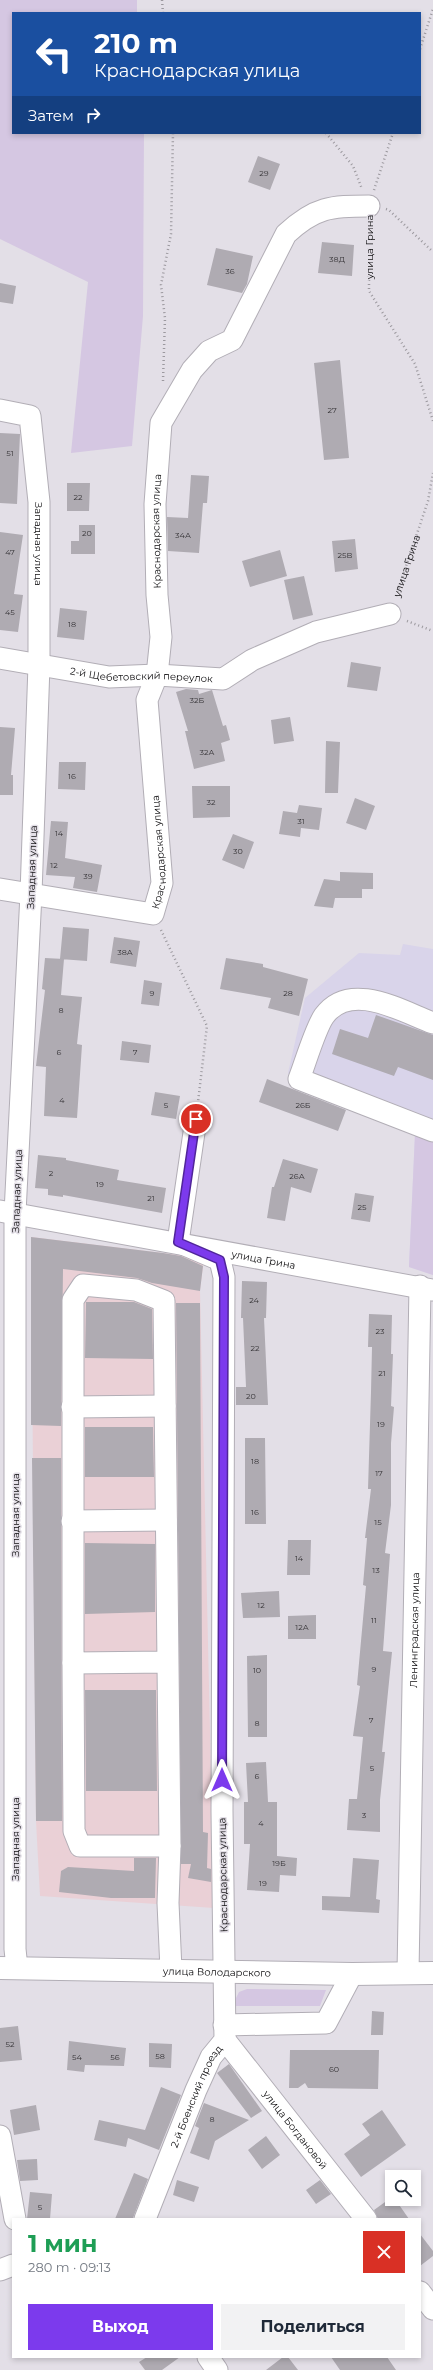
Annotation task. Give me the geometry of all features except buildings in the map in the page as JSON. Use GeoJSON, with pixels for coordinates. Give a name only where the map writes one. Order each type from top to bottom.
{"type":"FeatureCollection","features":[{"type":"Feature","properties":{"kind":"main road","name":"улица Володарского"},"geometry":{"type":"LineString","coordinates":[[8,1968],[224,1970],[352,1974],[433,1973]]}},
{"type":"Feature","properties":{"kind":"street","name":"Краснодарская улица"},"geometry":{"type":"LineString","coordinates":[[153,914],[162,883],[146,700],[157,676],[161,637],[157,595],[155,504],[161,423],[192,370],[209,351],[232,340],[286,234],[299,222],[325,208],[369,206]]}},
{"type":"Feature","properties":{"kind":"street","name":"Западная улица"},"geometry":{"type":"LineString","coordinates":[[0,410],[30,416],[40,502],[39,665],[31,894],[8,1212],[15,1949],[8,1968]]}},
{"type":"Feature","properties":{"kind":"street","name":"2-й Щебетовский переулок"},"geometry":{"type":"LineString","coordinates":[[0,658],[109,677],[157,676],[223,679],[252,660],[316,632],[390,614]]}},
{"type":"Feature","properties":{"kind":"street"},"geometry":{"type":"LineString","coordinates":[[0,889],[153,914]]}},
{"type":"Feature","properties":{"kind":"street"},"geometry":{"type":"LineString","coordinates":[[433,1023],[378,1002],[358,998],[340,1002],[324,1017],[299,1079],[433,1131]]}},
{"type":"Feature","properties":{"kind":"street"},"geometry":{"type":"LineString","coordinates":[[178,1242],[196,1119]]}},
{"type":"Feature","properties":{"kind":"street","name":"улица Грина"},"geometry":{"type":"LineString","coordinates":[[8,1212],[426,1288]]}},
{"type":"Feature","properties":{"kind":"street","name":"Краснодарская улица"},"geometry":{"type":"LineString","coordinates":[[178,1242],[220,1260],[224,1277],[224,1970]]}},
{"type":"Feature","properties":{"kind":"street"},"geometry":{"type":"LineString","coordinates":[[170,1846],[80,1846],[74,1831],[72,1521],[73,1300],[83,1285],[136,1290],[164,1301],[170,1846],[168,1904],[171,1970]]}},
{"type":"Feature","properties":{"kind":"street","name":"Ленинградская улица"},"geometry":{"type":"LineString","coordinates":[[408,1973],[426,1288]]}},
{"type":"Feature","properties":{"kind":"street"},"geometry":{"type":"LineString","coordinates":[[72,1407],[165,1406]]}},
{"type":"Feature","properties":{"kind":"street"},"geometry":{"type":"LineString","coordinates":[[72,1521],[166,1520]]}},
{"type":"Feature","properties":{"kind":"street"},"geometry":{"type":"LineString","coordinates":[[73,1663],[168,1662]]}},
{"type":"Feature","properties":{"kind":"street"},"geometry":{"type":"LineString","coordinates":[[224,1970],[225,2032],[326,2023],[352,1974]]}},
{"type":"Feature","properties":{"kind":"street","name":"2-й Боенский проезд"},"geometry":{"type":"LineString","coordinates":[[145,2218],[196,2090],[211,2057],[225,2032]]}},
{"type":"Feature","properties":{"kind":"street","name":"улица Богдановой"},"geometry":{"type":"LineString","coordinates":[[225,2032],[365,2218]]}},
{"type":"Feature","properties":{"kind":"street"},"geometry":{"type":"LineString","coordinates":[[0,2136],[15,2218]]}},
{"type":"Feature","properties":{"kind":"street"},"geometry":{"type":"LineString","coordinates":[[0,2270],[12,2265]]}},
{"type":"Feature","properties":{"kind":"street"},"geometry":{"type":"LineString","coordinates":[[421,2293],[433,2310]]}},
{"type":"Feature","properties":{"kind":"street"},"geometry":{"type":"LineString","coordinates":[[209,2358],[217,2370]]}},
{"type":"Feature","properties":{"kind":"path"},"geometry":{"type":"LineString","coordinates":[[162,0],[164,12]]}},
{"type":"Feature","properties":{"kind":"path"},"geometry":{"type":"LineString","coordinates":[[421,46],[433,9]]}},
{"type":"Feature","properties":{"kind":"path"},"geometry":{"type":"LineString","coordinates":[[163,386],[165,318],[162,285],[172,234],[172,134]]}},
{"type":"Feature","properties":{"kind":"path"},"geometry":{"type":"LineString","coordinates":[[327,134],[354,166],[369,206],[389,210],[433,252]]}},
{"type":"Feature","properties":{"kind":"path","name":"улица Грина"},"geometry":{"type":"LineString","coordinates":[[393,134],[369,206],[369,291],[415,364],[433,421]]}},
{"type":"Feature","properties":{"kind":"path","name":"улица Грина"},"geometry":{"type":"LineString","coordinates":[[390,614],[428,501],[433,473]]}},
{"type":"Feature","properties":{"kind":"path"},"geometry":{"type":"LineString","coordinates":[[390,614],[433,631]]}},
{"type":"Feature","properties":{"kind":"path","name":"Краснодарская улица"},"geometry":{"type":"LineString","coordinates":[[153,914],[207,1026],[196,1119]]}},
{"type":"Feature","properties":{"kind":"shaded area"},"geometry":{"type":"Polygon","coordinates":[[[0,0],[137,0],[137,12],[12,12],[12,134],[144,134],[143,316],[132,446],[71,453],[88,282],[0,239],[0,0]]]}},
{"type":"Feature","properties":{"kind":"shaded area"},"geometry":{"type":"Polygon","coordinates":[[[403,944],[433,949],[433,1275],[409,1267],[415,1134],[292,1082],[288,1073],[305,998],[359,953],[400,955],[403,944]]]}},
{"type":"Feature","properties":{"kind":"shaded area"},"geometry":{"type":"Polygon","coordinates":[[[415,1134],[433,1141],[433,1275],[409,1267],[415,1134]]]}},
{"type":"Feature","properties":{"kind":"shaded area"},"geometry":{"type":"Polygon","coordinates":[[[31,1237],[204,1258],[200,1290],[214,1908],[40,1896],[36,1821],[31,1237]]]}},
{"type":"Feature","properties":{"kind":"shaded area"},"geometry":{"type":"Polygon","coordinates":[[[247,1989],[326,1990],[320,2006],[232,2006],[239,1992],[247,1989]]]}},
{"type":"Feature","properties":{"kind":"route"},"geometry":{"type":"LineString","coordinates":[[196,1119],[178,1242],[220,1260],[224,1277],[222,1780]]}}]}
